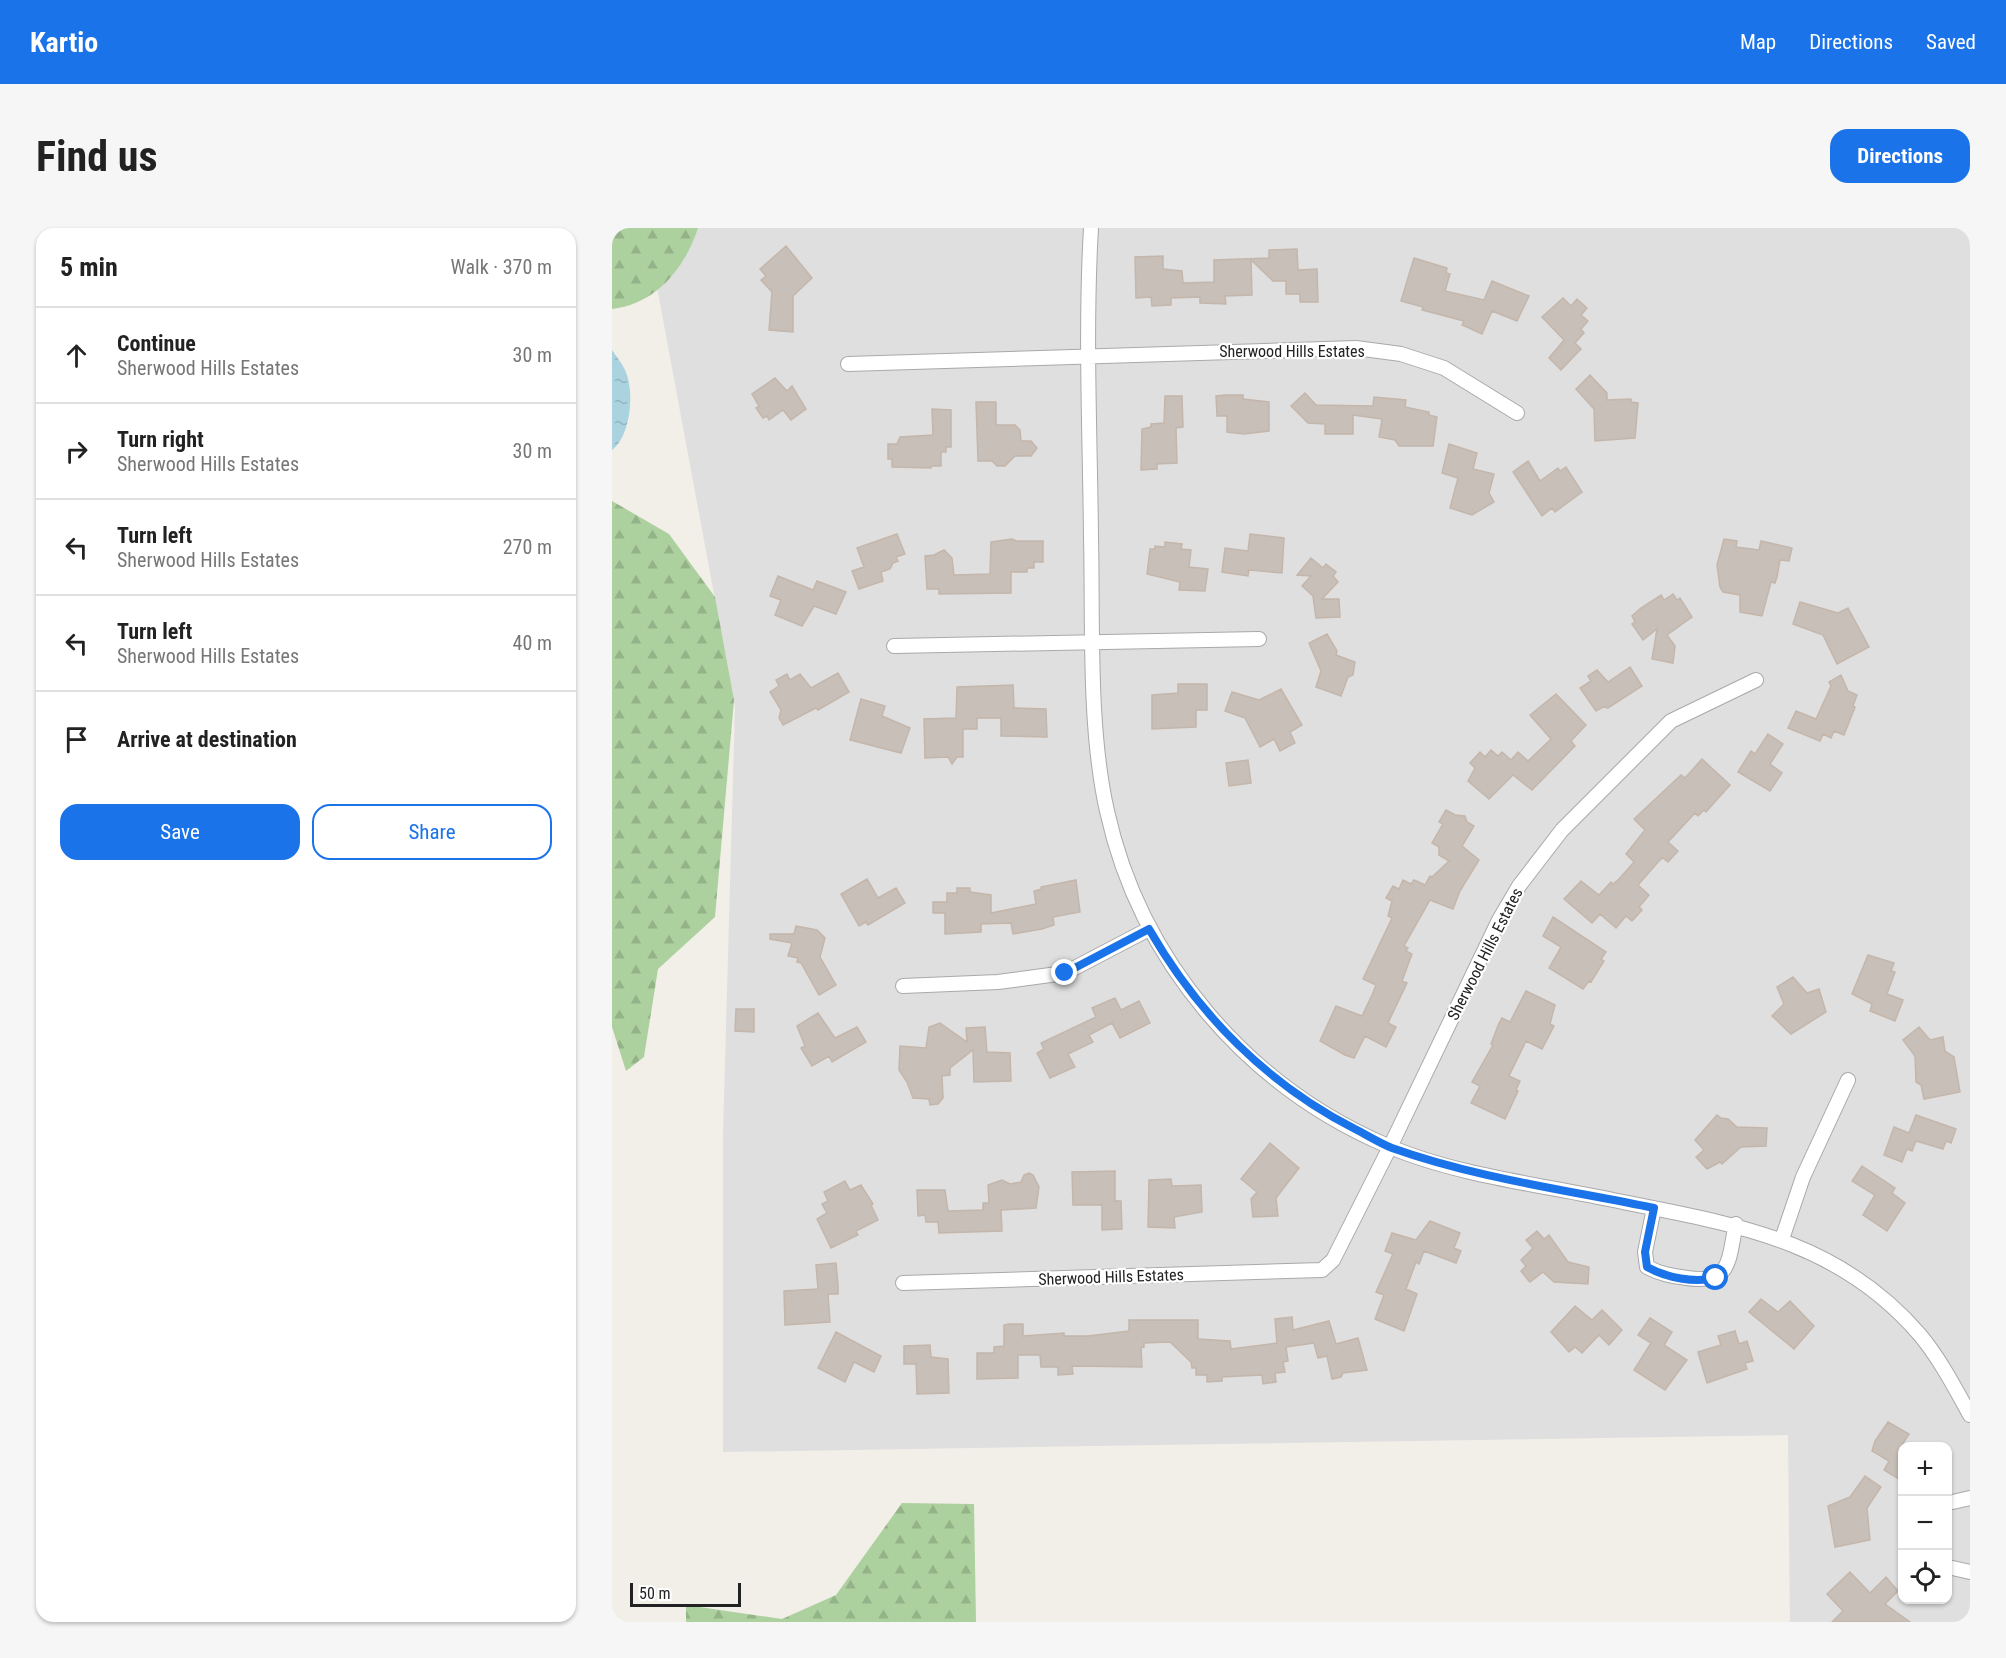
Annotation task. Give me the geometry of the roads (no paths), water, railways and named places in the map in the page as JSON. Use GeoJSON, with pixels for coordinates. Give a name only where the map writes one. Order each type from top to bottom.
{"type":"FeatureCollection","features":[{"type":"Feature","properties":{"kind":"street"},"geometry":{"type":"LineString","coordinates":[[1091,228],[1089,355],[1093,642],[1098,757],[1107,813],[1129,883],[1149,929],[1167,961],[1235,1044],[1282,1084],[1334,1118],[1390,1147],[1466,1170],[1736,1224],[1782,1239],[1863,1283],[1896,1309],[1923,1339],[1970,1415]]}},
{"type":"Feature","properties":{"kind":"street","name":"Sherwood Hills Estates"},"geometry":{"type":"LineString","coordinates":[[848,364],[1356,348],[1401,354],[1444,368],[1517,413]]}},
{"type":"Feature","properties":{"kind":"street"},"geometry":{"type":"LineString","coordinates":[[894,646],[1259,639]]}},
{"type":"Feature","properties":{"kind":"street","name":"Sherwood Hills Estates"},"geometry":{"type":"LineString","coordinates":[[903,1283],[1322,1270],[1333,1260],[1499,920],[1519,886],[1562,830],[1671,721],[1756,680]]}},
{"type":"Feature","properties":{"kind":"street"},"geometry":{"type":"LineString","coordinates":[[903,986],[998,982],[1065,973],[1149,929]]}},
{"type":"Feature","properties":{"kind":"street"},"geometry":{"type":"LineString","coordinates":[[1782,1239],[1803,1177],[1848,1080]]}},
{"type":"Feature","properties":{"kind":"street"},"geometry":{"type":"LineString","coordinates":[[1654,1208],[1645,1252],[1647,1267],[1660,1274],[1704,1281],[1716,1278],[1726,1266],[1736,1224]]}},
{"type":"Feature","properties":{"kind":"street"},"geometry":{"type":"LineString","coordinates":[[1952,1502],[1970,1498]]}},
{"type":"Feature","properties":{"kind":"street"},"geometry":{"type":"LineString","coordinates":[[1952,1568],[1970,1572]]}},
{"type":"Feature","properties":{"kind":"water"},"geometry":{"type":"Polygon","coordinates":[[[612,350],[625,370],[630,389],[630,401],[623,435],[612,450],[612,350]]]}}]}
